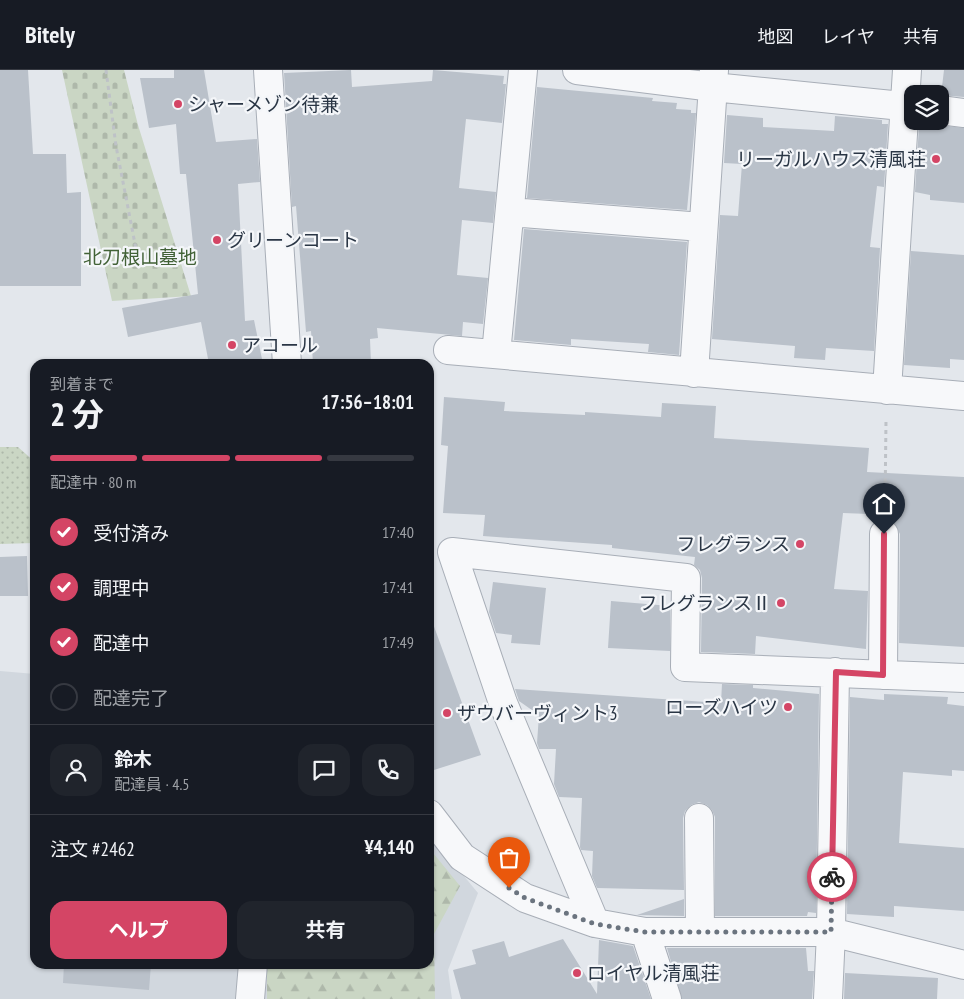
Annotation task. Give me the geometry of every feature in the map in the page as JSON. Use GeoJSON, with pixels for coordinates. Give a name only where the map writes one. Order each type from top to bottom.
{"type":"FeatureCollection","features":[{"type":"Feature","properties":{"kind":"street"},"geometry":{"type":"LineString","coordinates":[[268,70],[287,359]]}},
{"type":"Feature","properties":{"kind":"street"},"geometry":{"type":"LineString","coordinates":[[496,354],[523,70]]}},
{"type":"Feature","properties":{"kind":"street"},"geometry":{"type":"LineString","coordinates":[[577,70],[713,78],[904,105]]}},
{"type":"Feature","properties":{"kind":"street"},"geometry":{"type":"LineString","coordinates":[[907,70],[908,85]]}},
{"type":"Feature","properties":{"kind":"street"},"geometry":{"type":"LineString","coordinates":[[694,373],[713,78]]}},
{"type":"Feature","properties":{"kind":"street"},"geometry":{"type":"LineString","coordinates":[[949,111],[964,113]]}},
{"type":"Feature","properties":{"kind":"street"},"geometry":{"type":"LineString","coordinates":[[887,390],[907,130]]}},
{"type":"Feature","properties":{"kind":"street"},"geometry":{"type":"LineString","coordinates":[[510,212],[702,227]]}},
{"type":"Feature","properties":{"kind":"street"},"geometry":{"type":"LineString","coordinates":[[448,350],[964,396]]}},
{"type":"Feature","properties":{"kind":"street"},"geometry":{"type":"LineString","coordinates":[[883,675],[884,534]]}},
{"type":"Feature","properties":{"kind":"street"},"geometry":{"type":"LineString","coordinates":[[595,924],[503,703],[452,552],[686,578],[685,667],[964,678]]}},
{"type":"Feature","properties":{"kind":"street"},"geometry":{"type":"LineString","coordinates":[[828,999],[836,672]]}},
{"type":"Feature","properties":{"kind":"street"},"geometry":{"type":"LineString","coordinates":[[699,818],[700,932]]}},
{"type":"Feature","properties":{"kind":"street"},"geometry":{"type":"LineString","coordinates":[[434,821],[462,857],[525,898],[595,924],[645,932],[831,932],[964,965]]}},
{"type":"Feature","properties":{"kind":"street"},"geometry":{"type":"LineString","coordinates":[[645,932],[667,999]]}},
{"type":"Feature","properties":{"kind":"street"},"geometry":{"type":"LineString","coordinates":[[250,999],[253,969]]}},
{"type":"Feature","properties":{"kind":"path"},"geometry":{"type":"LineString","coordinates":[[106,70],[116,146],[136,250]]}},
{"type":"Feature","properties":{"kind":"path"},"geometry":{"type":"LineString","coordinates":[[884,534],[887,390]]}},
{"type":"Feature","properties":{"kind":"shaded area"},"geometry":{"type":"Polygon","coordinates":[[[0,671],[30,674],[30,969],[434,969],[434,840],[478,893],[448,970],[452,999],[0,999],[0,671]]]}},
{"type":"Feature","properties":{"kind":"green space","name":"北刀根山墓地"},"geometry":{"type":"Polygon","coordinates":[[[62,70],[124,70],[138,125],[191,296],[112,301],[62,70]]]}},
{"type":"Feature","properties":{"kind":"green space"},"geometry":{"type":"Polygon","coordinates":[[[0,447],[18,447],[30,458],[30,543],[0,544],[0,447]]]}},
{"type":"Feature","properties":{"kind":"green space"},"geometry":{"type":"Polygon","coordinates":[[[434,854],[460,886],[434,934],[434,854]]]}},
{"type":"Feature","properties":{"kind":"green space"},"geometry":{"type":"Polygon","coordinates":[[[434,934],[435,999],[267,999],[267,969],[434,969],[434,934]]]}},
{"type":"Feature","properties":{"kind":"building"},"geometry":{"type":"Polygon","coordinates":[[[0,70],[28,70],[33,154],[66,154],[67,193],[81,192],[81,286],[0,286],[0,70]]]}},
{"type":"Feature","properties":{"kind":"building"},"geometry":{"type":"Polygon","coordinates":[[[174,70],[204,70],[216,142],[257,139],[260,182],[238,184],[245,321],[254,320],[262,359],[208,359],[201,322],[128,337],[122,308],[198,294],[186,174],[180,174],[176,124],[149,128],[140,78],[174,78],[174,70]]]}},
{"type":"Feature","properties":{"kind":"building"},"geometry":{"type":"Polygon","coordinates":[[[351,70],[352,87],[432,81],[433,70],[504,76],[503,84],[506,84],[502,123],[466,119],[459,188],[496,192],[493,223],[462,220],[457,275],[488,278],[483,324],[463,322],[462,336],[377,328],[378,338],[370,339],[371,359],[313,359],[311,331],[306,332],[296,206],[292,207],[284,73],[351,70]]]}},
{"type":"Feature","properties":{"kind":"building"},"geometry":{"type":"Polygon","coordinates":[[[944,70],[964,70],[964,97],[949,96],[949,85],[942,85],[944,70]]]}},
{"type":"Feature","properties":{"kind":"building"},"geometry":{"type":"Polygon","coordinates":[[[537,87],[653,98],[652,101],[677,103],[676,109],[691,110],[691,113],[696,113],[687,210],[527,198],[537,87]]]}},
{"type":"Feature","properties":{"kind":"building"},"geometry":{"type":"Polygon","coordinates":[[[727,115],[763,118],[763,127],[834,131],[835,116],[882,120],[882,124],[888,124],[884,187],[877,186],[870,247],[880,248],[874,351],[826,348],[825,360],[794,358],[795,346],[712,339],[720,215],[738,216],[742,164],[724,163],[727,115]]]}},
{"type":"Feature","properties":{"kind":"building","name":"リーガルハウス清風荘"},"geometry":{"type":"Polygon","coordinates":[[[949,126],[964,128],[964,203],[930,200],[930,195],[915,192],[919,130],[949,130],[949,126]]]}},
{"type":"Feature","properties":{"kind":"building"},"geometry":{"type":"Polygon","coordinates":[[[524,229],[687,242],[679,355],[648,352],[649,344],[571,339],[571,345],[514,340],[524,229]]]}},
{"type":"Feature","properties":{"kind":"building"},"geometry":{"type":"Polygon","coordinates":[[[911,251],[964,255],[964,360],[950,359],[950,368],[904,365],[911,251]]]}},
{"type":"Feature","properties":{"kind":"building"},"geometry":{"type":"Polygon","coordinates":[[[444,397],[505,402],[504,411],[585,415],[585,412],[661,417],[662,403],[716,406],[714,438],[869,448],[867,472],[964,477],[964,647],[899,643],[900,534],[894,522],[894,515],[843,513],[834,589],[868,591],[866,649],[756,636],[755,654],[701,652],[702,578],[700,570],[694,565],[695,557],[612,548],[612,545],[483,536],[485,515],[443,513],[448,446],[441,445],[444,397]]]}},
{"type":"Feature","properties":{"kind":"building"},"geometry":{"type":"Polygon","coordinates":[[[27,556],[28,596],[0,596],[0,557],[27,556]]]}},
{"type":"Feature","properties":{"kind":"building"},"geometry":{"type":"Polygon","coordinates":[[[493,582],[546,588],[540,645],[511,643],[512,635],[496,633],[489,612],[493,582]]]}},
{"type":"Feature","properties":{"kind":"building"},"geometry":{"type":"Polygon","coordinates":[[[611,601],[670,606],[670,651],[608,648],[611,601]]]}},
{"type":"Feature","properties":{"kind":"building","name":"ザウバーヴィント3"},"geometry":{"type":"Polygon","coordinates":[[[434,626],[481,755],[434,770],[434,626]]]}},
{"type":"Feature","properties":{"kind":"building"},"geometry":{"type":"Polygon","coordinates":[[[722,684],[753,685],[753,688],[819,694],[816,913],[808,912],[807,916],[715,916],[715,817],[707,805],[699,802],[691,805],[685,811],[683,818],[684,890],[597,888],[592,876],[593,851],[581,850],[580,847],[582,798],[559,797],[554,784],[556,749],[539,749],[537,743],[539,715],[519,701],[515,689],[721,703],[722,684]]]}},
{"type":"Feature","properties":{"kind":"building"},"geometry":{"type":"Polygon","coordinates":[[[884,694],[948,697],[947,704],[964,706],[964,771],[952,770],[952,776],[903,772],[899,843],[964,848],[964,911],[894,906],[894,917],[847,914],[850,697],[884,700],[884,694]]]}},
{"type":"Feature","properties":{"kind":"building"},"geometry":{"type":"Polygon","coordinates":[[[684,899],[684,916],[637,915],[684,899]]]}},
{"type":"Feature","properties":{"kind":"building"},"geometry":{"type":"Polygon","coordinates":[[[563,939],[597,994],[599,940],[633,946],[651,999],[461,999],[453,970],[476,964],[472,950],[504,941],[509,957],[563,939]]]}},
{"type":"Feature","properties":{"kind":"building"},"geometry":{"type":"Polygon","coordinates":[[[667,948],[806,948],[808,971],[814,971],[812,999],[682,999],[667,948]]]}},
{"type":"Feature","properties":{"kind":"building"},"geometry":{"type":"Polygon","coordinates":[[[64,969],[151,969],[149,990],[63,983],[64,969]]]}},
{"type":"Feature","properties":{"kind":"building"},"geometry":{"type":"Polygon","coordinates":[[[845,973],[938,978],[937,999],[844,999],[845,973]]]}},
{"type":"Feature","properties":{"kind":"way so far"},"geometry":{"type":"LineString","coordinates":[[509,888],[525,898],[595,924],[645,932],[831,932],[832,877]]}},
{"type":"Feature","properties":{"kind":"place","name":"シャーメゾン待兼"},"geometry":{"type":"Point","coordinates":[178,104]}},
{"type":"Feature","properties":{"kind":"place","name":"リーガルハウス清風荘"},"geometry":{"type":"Point","coordinates":[936,159]}},
{"type":"Feature","properties":{"kind":"place","name":"グリーンコート"},"geometry":{"type":"Point","coordinates":[217,240]}},
{"type":"Feature","properties":{"kind":"place","name":"アコール"},"geometry":{"type":"Point","coordinates":[232,345]}},
{"type":"Feature","properties":{"kind":"place","name":"フレグランス"},"geometry":{"type":"Point","coordinates":[800,544]}},
{"type":"Feature","properties":{"kind":"place","name":"フレグランスⅡ"},"geometry":{"type":"Point","coordinates":[781,603]}},
{"type":"Feature","properties":{"kind":"place","name":"ローズハイツ"},"geometry":{"type":"Point","coordinates":[788,707]}},
{"type":"Feature","properties":{"kind":"place","name":"ザウバーヴィント3"},"geometry":{"type":"Point","coordinates":[447,713]}},
{"type":"Feature","properties":{"kind":"place","name":"ロイヤル清風荘"},"geometry":{"type":"Point","coordinates":[577,973]}},
{"type":"Feature","properties":{"kind":"route"},"geometry":{"type":"LineString","coordinates":[[832,877],[836,672],[883,675],[884,534]]}}]}
